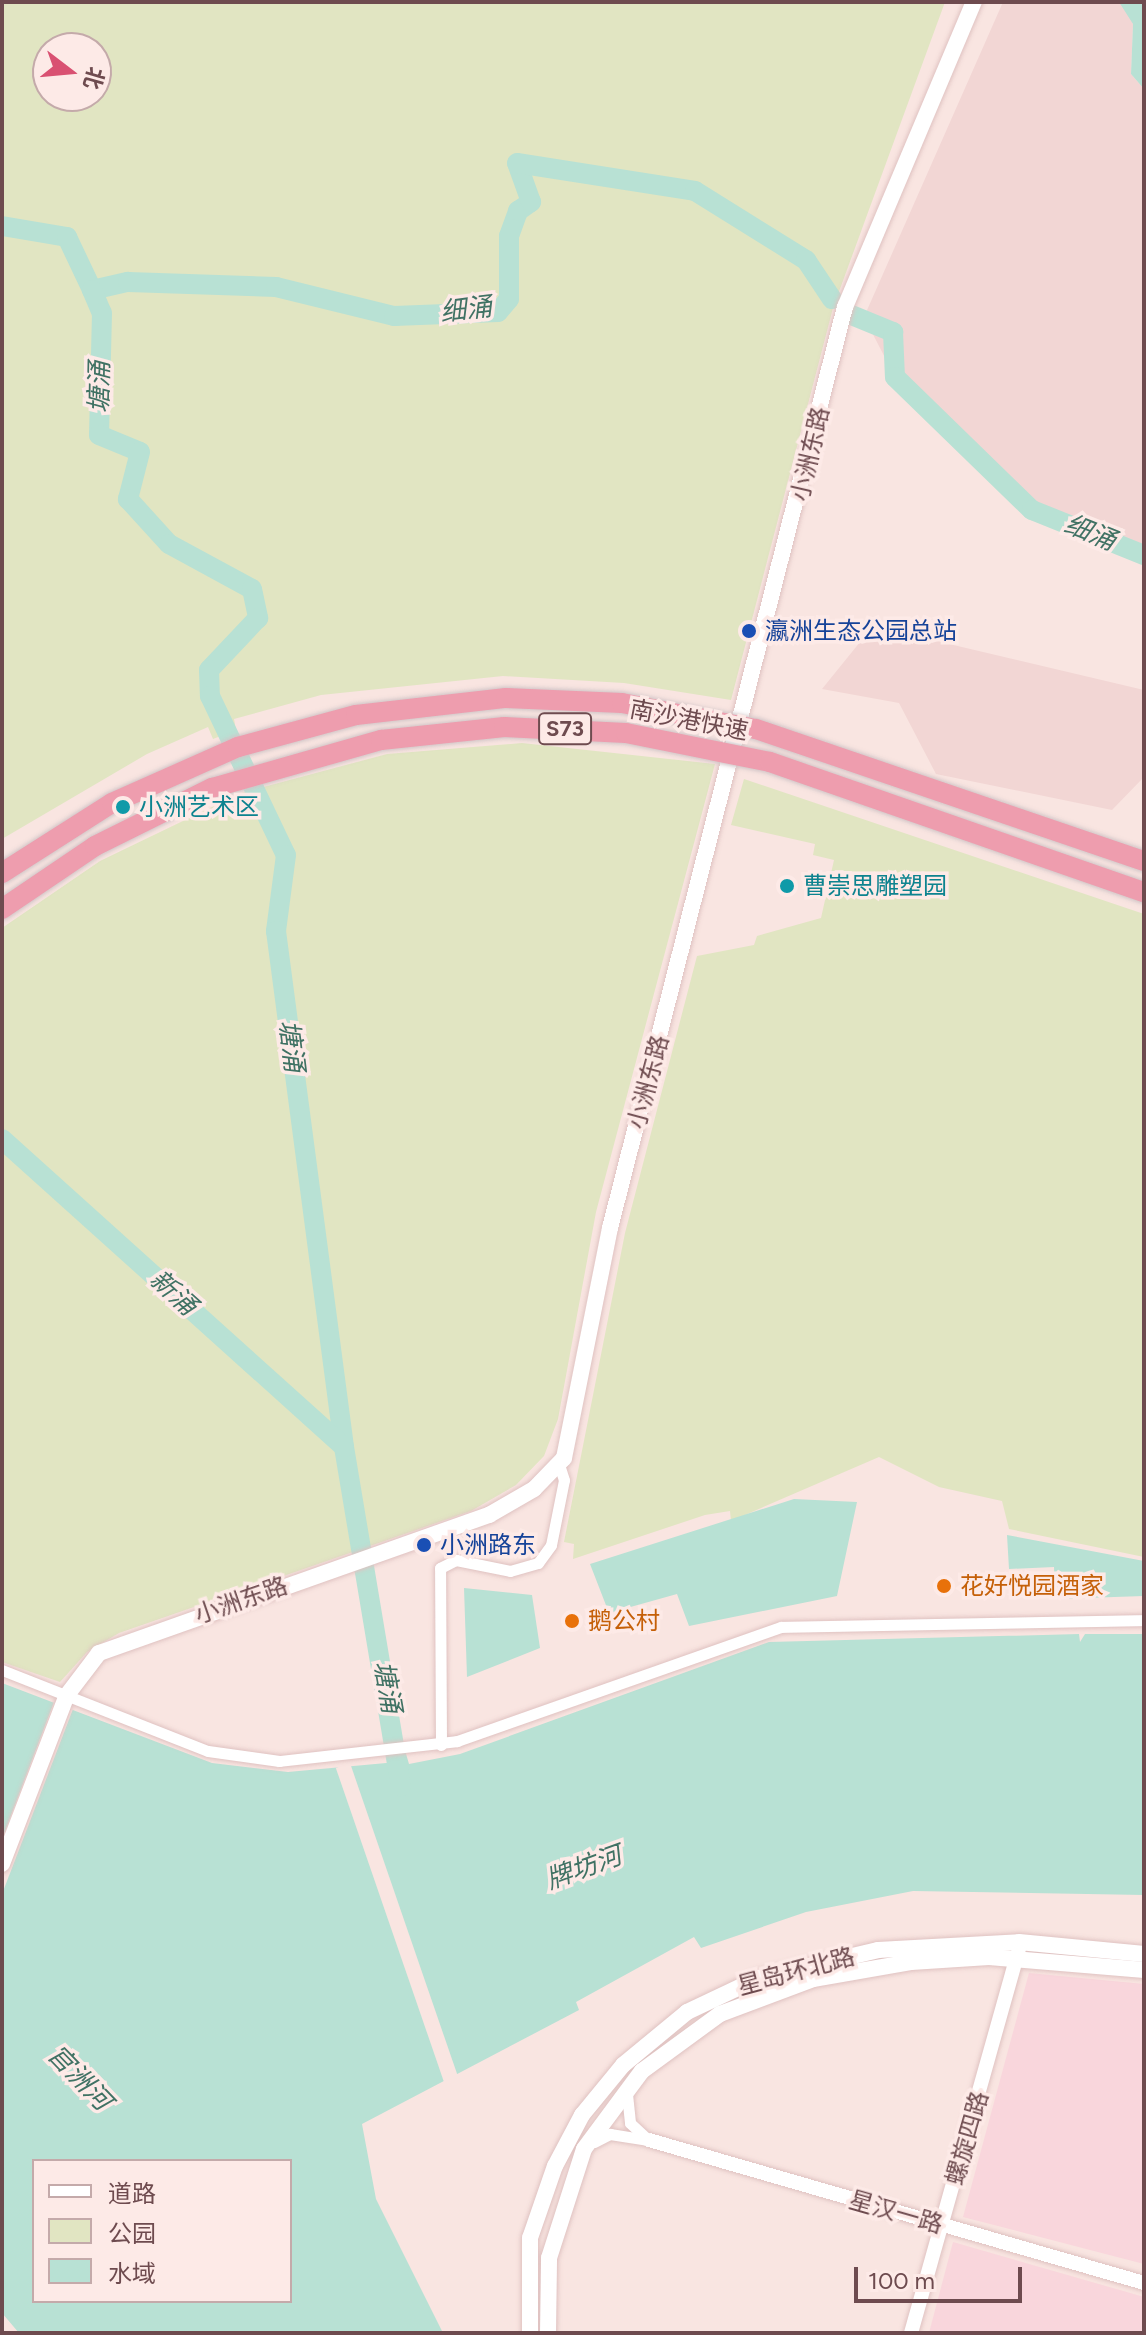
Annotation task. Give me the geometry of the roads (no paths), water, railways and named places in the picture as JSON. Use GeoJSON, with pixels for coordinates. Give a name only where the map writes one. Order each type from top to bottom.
{"type":"FeatureCollection","features":[{"type":"Feature","properties":{"kind":"highway","name":"南沙港快速"},"geometry":{"type":"LineString","coordinates":[[2,873],[112,803],[238,747],[369,712],[506,698],[622,703],[756,729],[1144,861]]}},
{"type":"Feature","properties":{"kind":"highway","name":"南沙港快速"},"geometry":{"type":"LineString","coordinates":[[2,909],[95,846],[212,788],[367,742],[504,727],[626,733],[758,759],[1144,892]]}},
{"type":"Feature","properties":{"kind":"main road","name":"小洲东路"},"geometry":{"type":"LineString","coordinates":[[2,1864],[65,1700],[86,1666],[116,1643],[503,1509],[559,1465],[614,1215],[841,320],[847,299],[974,2]]}},
{"type":"Feature","properties":{"kind":"main road","name":"星岛环北路"},"geometry":{"type":"LineString","coordinates":[[530,2333],[530,2238],[582,2115],[623,2065],[687,2012],[736,1986],[844,1956],[1019,1950],[1144,1954]]}},
{"type":"Feature","properties":{"kind":"main road","name":"星岛环北路"},"geometry":{"type":"LineString","coordinates":[[548,2333],[549,2258],[584,2149],[628,2087],[720,2014],[780,1989],[911,1962],[1019,1950],[1144,1970]]}},
{"type":"Feature","properties":{"kind":"street"},"geometry":{"type":"LineString","coordinates":[[441,1745],[440,1568],[452,1560],[510,1571],[538,1563],[551,1545],[564,1480],[559,1465]]}},
{"type":"Feature","properties":{"kind":"street"},"geometry":{"type":"LineString","coordinates":[[2,1670],[65,1700],[238,1759],[441,1745],[766,1629],[1144,1620]]}},
{"type":"Feature","properties":{"kind":"street","name":"螺旋四路"},"geometry":{"type":"LineString","coordinates":[[911,2333],[1019,1950]]}},
{"type":"Feature","properties":{"kind":"street"},"geometry":{"type":"LineString","coordinates":[[628,2087],[630,2123],[649,2140]]}},
{"type":"Feature","properties":{"kind":"street","name":"星汉一路"},"geometry":{"type":"LineString","coordinates":[[584,2149],[610,2134],[649,2140],[1144,2283]]}},
{"type":"Feature","properties":{"kind":"water"},"geometry":{"type":"Polygon","coordinates":[[[1119,2],[1144,2],[1144,89],[1131,74],[1133,24],[1119,2]]]}},
{"type":"Feature","properties":{"kind":"water"},"geometry":{"type":"Polygon","coordinates":[[[794,1499],[857,1502],[837,1596],[689,1626],[677,1594],[609,1613],[590,1564],[794,1499]]]}},
{"type":"Feature","properties":{"kind":"water"},"geometry":{"type":"Polygon","coordinates":[[[1007,1535],[1144,1561],[1144,1596],[1055,1599],[1054,1567],[1009,1569],[1007,1535]]]}},
{"type":"Feature","properties":{"kind":"water"},"geometry":{"type":"Polygon","coordinates":[[[464,1588],[532,1595],[540,1648],[467,1677],[464,1588]]]}},
{"type":"Feature","properties":{"kind":"water"},"geometry":{"type":"Polygon","coordinates":[[[1079,1634],[1080,1642],[1085,1634],[1144,1634],[1144,1895],[913,1891],[806,1912],[701,1948],[694,1937],[576,2002],[579,2010],[362,2124],[376,2199],[443,2333],[19,2333],[2,2313],[2,1683],[212,1763],[288,1772],[397,1762],[401,1737],[409,1764],[460,1754],[769,1642],[1079,1634]]]}},
{"type":"Feature","properties":{"kind":"waterway","name":"细涌"},"geometry":{"type":"LineString","coordinates":[[2,226],[67,237],[92,290],[128,282],[276,287],[394,316],[498,312],[509,299],[509,236],[518,211],[531,202],[517,163],[695,191],[806,260],[832,299]]}},
{"type":"Feature","properties":{"kind":"waterway","name":"塘涌"},"geometry":{"type":"LineString","coordinates":[[92,290],[102,313],[99,435],[140,452],[128,499],[169,544],[252,589],[258,618],[209,670],[210,696],[286,855],[276,931],[344,1447],[401,1786]]}},
{"type":"Feature","properties":{"kind":"waterway","name":"细涌"},"geometry":{"type":"LineString","coordinates":[[849,314],[893,332],[895,377],[1032,510],[1144,555]]}},
{"type":"Feature","properties":{"kind":"waterway","name":"新涌"},"geometry":{"type":"LineString","coordinates":[[2,1139],[344,1447]]}},
{"type":"Feature","properties":{"kind":"place","name":"瀛洲生态公园总站"},"geometry":{"type":"Point","coordinates":[749,631]}},
{"type":"Feature","properties":{"kind":"place","name":"小洲艺术区"},"geometry":{"type":"Point","coordinates":[123,807]}},
{"type":"Feature","properties":{"kind":"place","name":"曹崇思雕塑园"},"geometry":{"type":"Point","coordinates":[787,886]}},
{"type":"Feature","properties":{"kind":"place","name":"小洲路东"},"geometry":{"type":"Point","coordinates":[424,1545]}},
{"type":"Feature","properties":{"kind":"place","name":"花好悦园酒家"},"geometry":{"type":"Point","coordinates":[944,1586]}},
{"type":"Feature","properties":{"kind":"place","name":"鹅公村"},"geometry":{"type":"Point","coordinates":[572,1621]}},
{"type":"Feature","properties":{"kind":"water label","name":"牌坊河"},"geometry":{"type":"Point","coordinates":[584,1868]}},
{"type":"Feature","properties":{"kind":"water label","name":"官洲河"},"geometry":{"type":"Point","coordinates":[79,2078]}}]}
